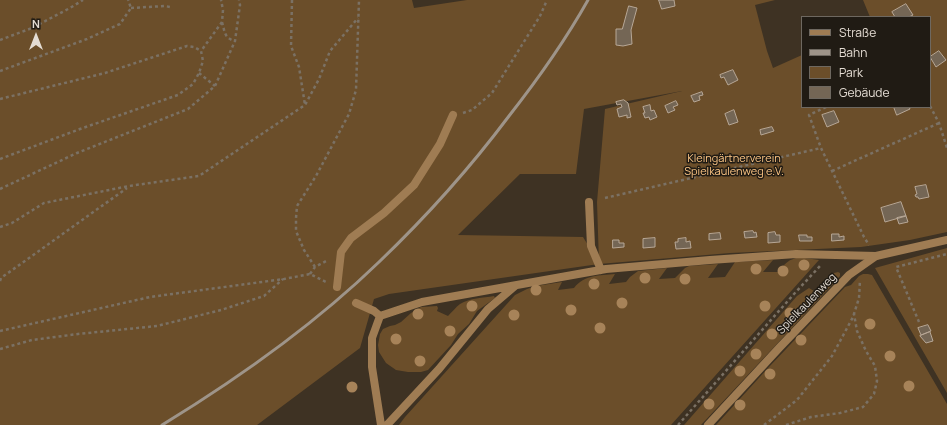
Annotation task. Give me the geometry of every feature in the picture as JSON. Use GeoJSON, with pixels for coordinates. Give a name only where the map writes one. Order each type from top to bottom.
{"type":"FeatureCollection","features":[{"type":"Feature","properties":{"kind":"street"},"geometry":{"type":"LineString","coordinates":[[337,287],[341,252],[351,238],[384,213],[414,185],[440,144],[453,115]]}},
{"type":"Feature","properties":{"kind":"street"},"geometry":{"type":"LineString","coordinates":[[589,202],[591,246],[601,270]]}},
{"type":"Feature","properties":{"kind":"street","name":"Spielkaulenweg"},"geometry":{"type":"LineString","coordinates":[[708,425],[849,275],[876,256],[947,240]]}},
{"type":"Feature","properties":{"kind":"street"},"geometry":{"type":"LineString","coordinates":[[380,316],[422,302],[601,270],[796,254],[876,256]]}},
{"type":"Feature","properties":{"kind":"street"},"geometry":{"type":"LineString","coordinates":[[387,425],[439,369],[488,309],[516,285]]}},
{"type":"Feature","properties":{"kind":"street"},"geometry":{"type":"LineString","coordinates":[[356,303],[374,311],[380,316]]}},
{"type":"Feature","properties":{"kind":"street"},"geometry":{"type":"LineString","coordinates":[[380,316],[372,338],[372,367],[381,425]]}},
{"type":"Feature","properties":{"kind":"path"},"geometry":{"type":"LineString","coordinates":[[0,40],[32,28],[83,0]]}},
{"type":"Feature","properties":{"kind":"path"},"geometry":{"type":"LineString","coordinates":[[0,71],[87,39],[120,24],[130,8],[128,0]]}},
{"type":"Feature","properties":{"kind":"path"},"geometry":{"type":"LineString","coordinates":[[221,0],[223,10],[222,22],[226,36],[229,40],[235,41]]}},
{"type":"Feature","properties":{"kind":"path"},"geometry":{"type":"LineString","coordinates":[[0,189],[77,153],[188,109],[215,86],[235,41],[240,5],[239,0]]}},
{"type":"Feature","properties":{"kind":"path"},"geometry":{"type":"LineString","coordinates":[[292,0],[291,46],[299,67],[305,105]]}},
{"type":"Feature","properties":{"kind":"path"},"geometry":{"type":"LineString","coordinates":[[315,267],[304,250],[296,230],[297,206],[316,176],[349,114],[356,90],[359,0]]}},
{"type":"Feature","properties":{"kind":"path"},"geometry":{"type":"LineString","coordinates":[[453,115],[472,110],[492,93],[540,16],[547,0]]}},
{"type":"Feature","properties":{"kind":"path"},"geometry":{"type":"LineString","coordinates":[[130,8],[170,7]]}},
{"type":"Feature","properties":{"kind":"path"},"geometry":{"type":"LineString","coordinates":[[0,226],[12,222],[44,203],[129,186],[199,176],[305,105],[319,79],[330,51],[358,18]]}},
{"type":"Feature","properties":{"kind":"path"},"geometry":{"type":"LineString","coordinates":[[0,160],[80,129],[178,95],[193,84],[203,61],[201,51],[222,22]]}},
{"type":"Feature","properties":{"kind":"path"},"geometry":{"type":"LineString","coordinates":[[0,99],[105,73],[187,46],[194,47],[201,51]]}},
{"type":"Feature","properties":{"kind":"path"},"geometry":{"type":"LineString","coordinates":[[199,73],[215,86]]}},
{"type":"Feature","properties":{"kind":"path"},"geometry":{"type":"LineString","coordinates":[[824,108],[809,114],[821,148],[864,237],[876,256]]}},
{"type":"Feature","properties":{"kind":"path"},"geometry":{"type":"LineString","coordinates":[[931,108],[940,123],[947,148]]}},
{"type":"Feature","properties":{"kind":"path"},"geometry":{"type":"LineString","coordinates":[[832,171],[940,123]]}},
{"type":"Feature","properties":{"kind":"path"},"geometry":{"type":"LineString","coordinates":[[605,198],[821,148]]}},
{"type":"Feature","properties":{"kind":"path"},"geometry":{"type":"LineString","coordinates":[[0,281],[1,278],[129,186]]}},
{"type":"Feature","properties":{"kind":"path"},"geometry":{"type":"LineString","coordinates":[[310,274],[315,267],[341,252]]}},
{"type":"Feature","properties":{"kind":"path"},"geometry":{"type":"LineString","coordinates":[[919,322],[896,267],[947,254]]}},
{"type":"Feature","properties":{"kind":"path"},"geometry":{"type":"LineString","coordinates":[[678,425],[794,294],[832,255]]}},
{"type":"Feature","properties":{"kind":"path"},"geometry":{"type":"LineString","coordinates":[[0,331],[150,297],[284,279],[310,274],[337,287]]}},
{"type":"Feature","properties":{"kind":"path"},"geometry":{"type":"LineString","coordinates":[[764,425],[797,400],[832,356],[854,313],[859,298],[860,276]]}},
{"type":"Feature","properties":{"kind":"path"},"geometry":{"type":"LineString","coordinates":[[0,349],[32,340],[156,326],[221,310],[264,296],[284,279]]}},
{"type":"Feature","properties":{"kind":"path"},"geometry":{"type":"LineString","coordinates":[[786,425],[810,417],[840,413],[864,407],[874,394],[877,381],[875,366],[866,351],[857,330],[854,313]]}},
{"type":"Feature","properties":{"kind":"green space","name":"Kleingärtnerverein Spielkaulenweg e.V."},"geometry":{"type":"Polygon","coordinates":[[[0,0],[412,0],[414,8],[467,0],[775,0],[755,5],[773,68],[801,55],[801,108],[931,108],[931,16],[870,16],[863,0],[947,0],[947,232],[910,240],[861,247],[730,253],[599,264],[389,294],[374,299],[360,348],[257,425],[0,425],[0,0]],[[682,91],[584,109],[576,174],[520,174],[458,235],[583,237],[599,263],[597,202],[605,109],[682,91]]]}},
{"type":"Feature","properties":{"kind":"green space"},"geometry":{"type":"Polygon","coordinates":[[[947,248],[947,393],[875,268],[947,248]]]}},
{"type":"Feature","properties":{"kind":"green space"},"geometry":{"type":"Polygon","coordinates":[[[796,258],[819,260],[671,425],[399,425],[515,295],[527,289],[562,282],[558,290],[574,288],[578,283],[593,276],[615,274],[609,284],[626,282],[638,271],[667,268],[659,279],[675,278],[689,266],[718,264],[708,278],[725,277],[735,262],[773,260],[763,272],[779,272],[786,263],[796,258]]]}},
{"type":"Feature","properties":{"kind":"green space"},"geometry":{"type":"Polygon","coordinates":[[[834,273],[840,273],[840,276],[835,282],[701,425],[684,425],[797,296],[809,288],[817,293],[834,273]]]}},
{"type":"Feature","properties":{"kind":"green space"},"geometry":{"type":"Polygon","coordinates":[[[863,274],[872,275],[947,404],[947,425],[716,425],[845,287],[851,285],[859,276],[863,274]]]}},
{"type":"Feature","properties":{"kind":"green space"},"geometry":{"type":"Polygon","coordinates":[[[494,296],[495,298],[477,311],[469,324],[458,334],[451,345],[428,370],[421,372],[408,372],[396,370],[386,363],[379,352],[378,345],[380,334],[383,329],[401,322],[421,307],[437,306],[437,311],[448,316],[458,305],[464,302],[472,299],[494,296]]]}},
{"type":"Feature","properties":{"kind":"building"},"geometry":{"type":"Polygon","coordinates":[[[659,0],[674,0],[675,6],[662,9],[659,0]]]}},
{"type":"Feature","properties":{"kind":"building"},"geometry":{"type":"Polygon","coordinates":[[[906,4],[913,15],[894,16],[892,12],[906,4]]]}},
{"type":"Feature","properties":{"kind":"building"},"geometry":{"type":"Polygon","coordinates":[[[629,6],[637,8],[631,30],[632,44],[623,46],[616,45],[616,29],[622,29],[629,6]]]}},
{"type":"Feature","properties":{"kind":"building"},"geometry":{"type":"Polygon","coordinates":[[[939,51],[946,60],[936,67],[931,56],[939,51]]]}},
{"type":"Feature","properties":{"kind":"building"},"geometry":{"type":"Polygon","coordinates":[[[733,70],[738,80],[728,85],[724,77],[721,78],[720,75],[733,70]]]}},
{"type":"Feature","properties":{"kind":"building"},"geometry":{"type":"Polygon","coordinates":[[[702,92],[703,95],[699,96],[700,100],[694,102],[691,96],[702,92]]]}},
{"type":"Feature","properties":{"kind":"building"},"geometry":{"type":"Polygon","coordinates":[[[624,100],[628,103],[631,117],[627,118],[627,115],[619,117],[617,109],[622,107],[621,104],[617,105],[616,102],[624,100]]]}},
{"type":"Feature","properties":{"kind":"building"},"geometry":{"type":"Polygon","coordinates":[[[676,101],[678,105],[673,107],[675,110],[668,113],[665,106],[676,101]]]}},
{"type":"Feature","properties":{"kind":"building"},"geometry":{"type":"Polygon","coordinates":[[[650,105],[651,111],[654,110],[657,117],[650,120],[649,117],[645,118],[643,107],[650,105]]]}},
{"type":"Feature","properties":{"kind":"building"},"geometry":{"type":"Polygon","coordinates":[[[894,108],[910,108],[910,109],[897,115],[894,108]]]}},
{"type":"Feature","properties":{"kind":"building"},"geometry":{"type":"Polygon","coordinates":[[[734,110],[738,122],[729,125],[725,114],[734,110]]]}},
{"type":"Feature","properties":{"kind":"building"},"geometry":{"type":"Polygon","coordinates":[[[834,111],[839,122],[827,127],[822,115],[834,111]]]}},
{"type":"Feature","properties":{"kind":"building"},"geometry":{"type":"Polygon","coordinates":[[[772,127],[774,131],[761,135],[760,130],[772,127]]]}},
{"type":"Feature","properties":{"kind":"building"},"geometry":{"type":"Polygon","coordinates":[[[926,185],[929,197],[919,199],[915,195],[917,194],[915,187],[926,185]]]}},
{"type":"Feature","properties":{"kind":"building"},"geometry":{"type":"Polygon","coordinates":[[[901,202],[906,216],[885,222],[881,208],[901,202]]]}},
{"type":"Feature","properties":{"kind":"building"},"geometry":{"type":"Polygon","coordinates":[[[906,216],[908,222],[899,224],[897,218],[906,216]]]}},
{"type":"Feature","properties":{"kind":"building"},"geometry":{"type":"Polygon","coordinates":[[[753,231],[754,233],[756,232],[757,237],[745,238],[744,232],[753,231]]]}},
{"type":"Feature","properties":{"kind":"building"},"geometry":{"type":"Polygon","coordinates":[[[775,232],[776,235],[780,235],[780,242],[768,243],[768,233],[775,232]]]}},
{"type":"Feature","properties":{"kind":"building"},"geometry":{"type":"Polygon","coordinates":[[[720,233],[721,239],[709,240],[709,234],[720,233]]]}},
{"type":"Feature","properties":{"kind":"building"},"geometry":{"type":"Polygon","coordinates":[[[832,234],[839,234],[839,237],[844,236],[844,240],[832,241],[832,234]]]}},
{"type":"Feature","properties":{"kind":"building"},"geometry":{"type":"Polygon","coordinates":[[[799,235],[807,235],[807,237],[812,237],[812,241],[800,241],[799,235]]]}},
{"type":"Feature","properties":{"kind":"building"},"geometry":{"type":"Polygon","coordinates":[[[655,238],[655,247],[643,248],[643,239],[655,238]]]}},
{"type":"Feature","properties":{"kind":"building"},"geometry":{"type":"Polygon","coordinates":[[[686,238],[686,242],[690,241],[691,248],[676,249],[675,242],[678,242],[678,239],[686,238]]]}},
{"type":"Feature","properties":{"kind":"building"},"geometry":{"type":"Polygon","coordinates":[[[613,240],[619,240],[619,243],[624,243],[624,247],[613,248],[613,240]]]}},
{"type":"Feature","properties":{"kind":"building"},"geometry":{"type":"Polygon","coordinates":[[[928,325],[931,331],[921,335],[918,328],[928,325]]]}},
{"type":"Feature","properties":{"kind":"building"},"geometry":{"type":"Polygon","coordinates":[[[930,332],[933,341],[926,343],[920,336],[930,332]]]}},
{"type":"Feature","properties":{"kind":"railway"},"geometry":{"type":"LineString","coordinates":[[162,425],[219,389],[275,350],[302,329],[379,262],[431,210],[479,154],[551,60],[588,0]]}}]}
